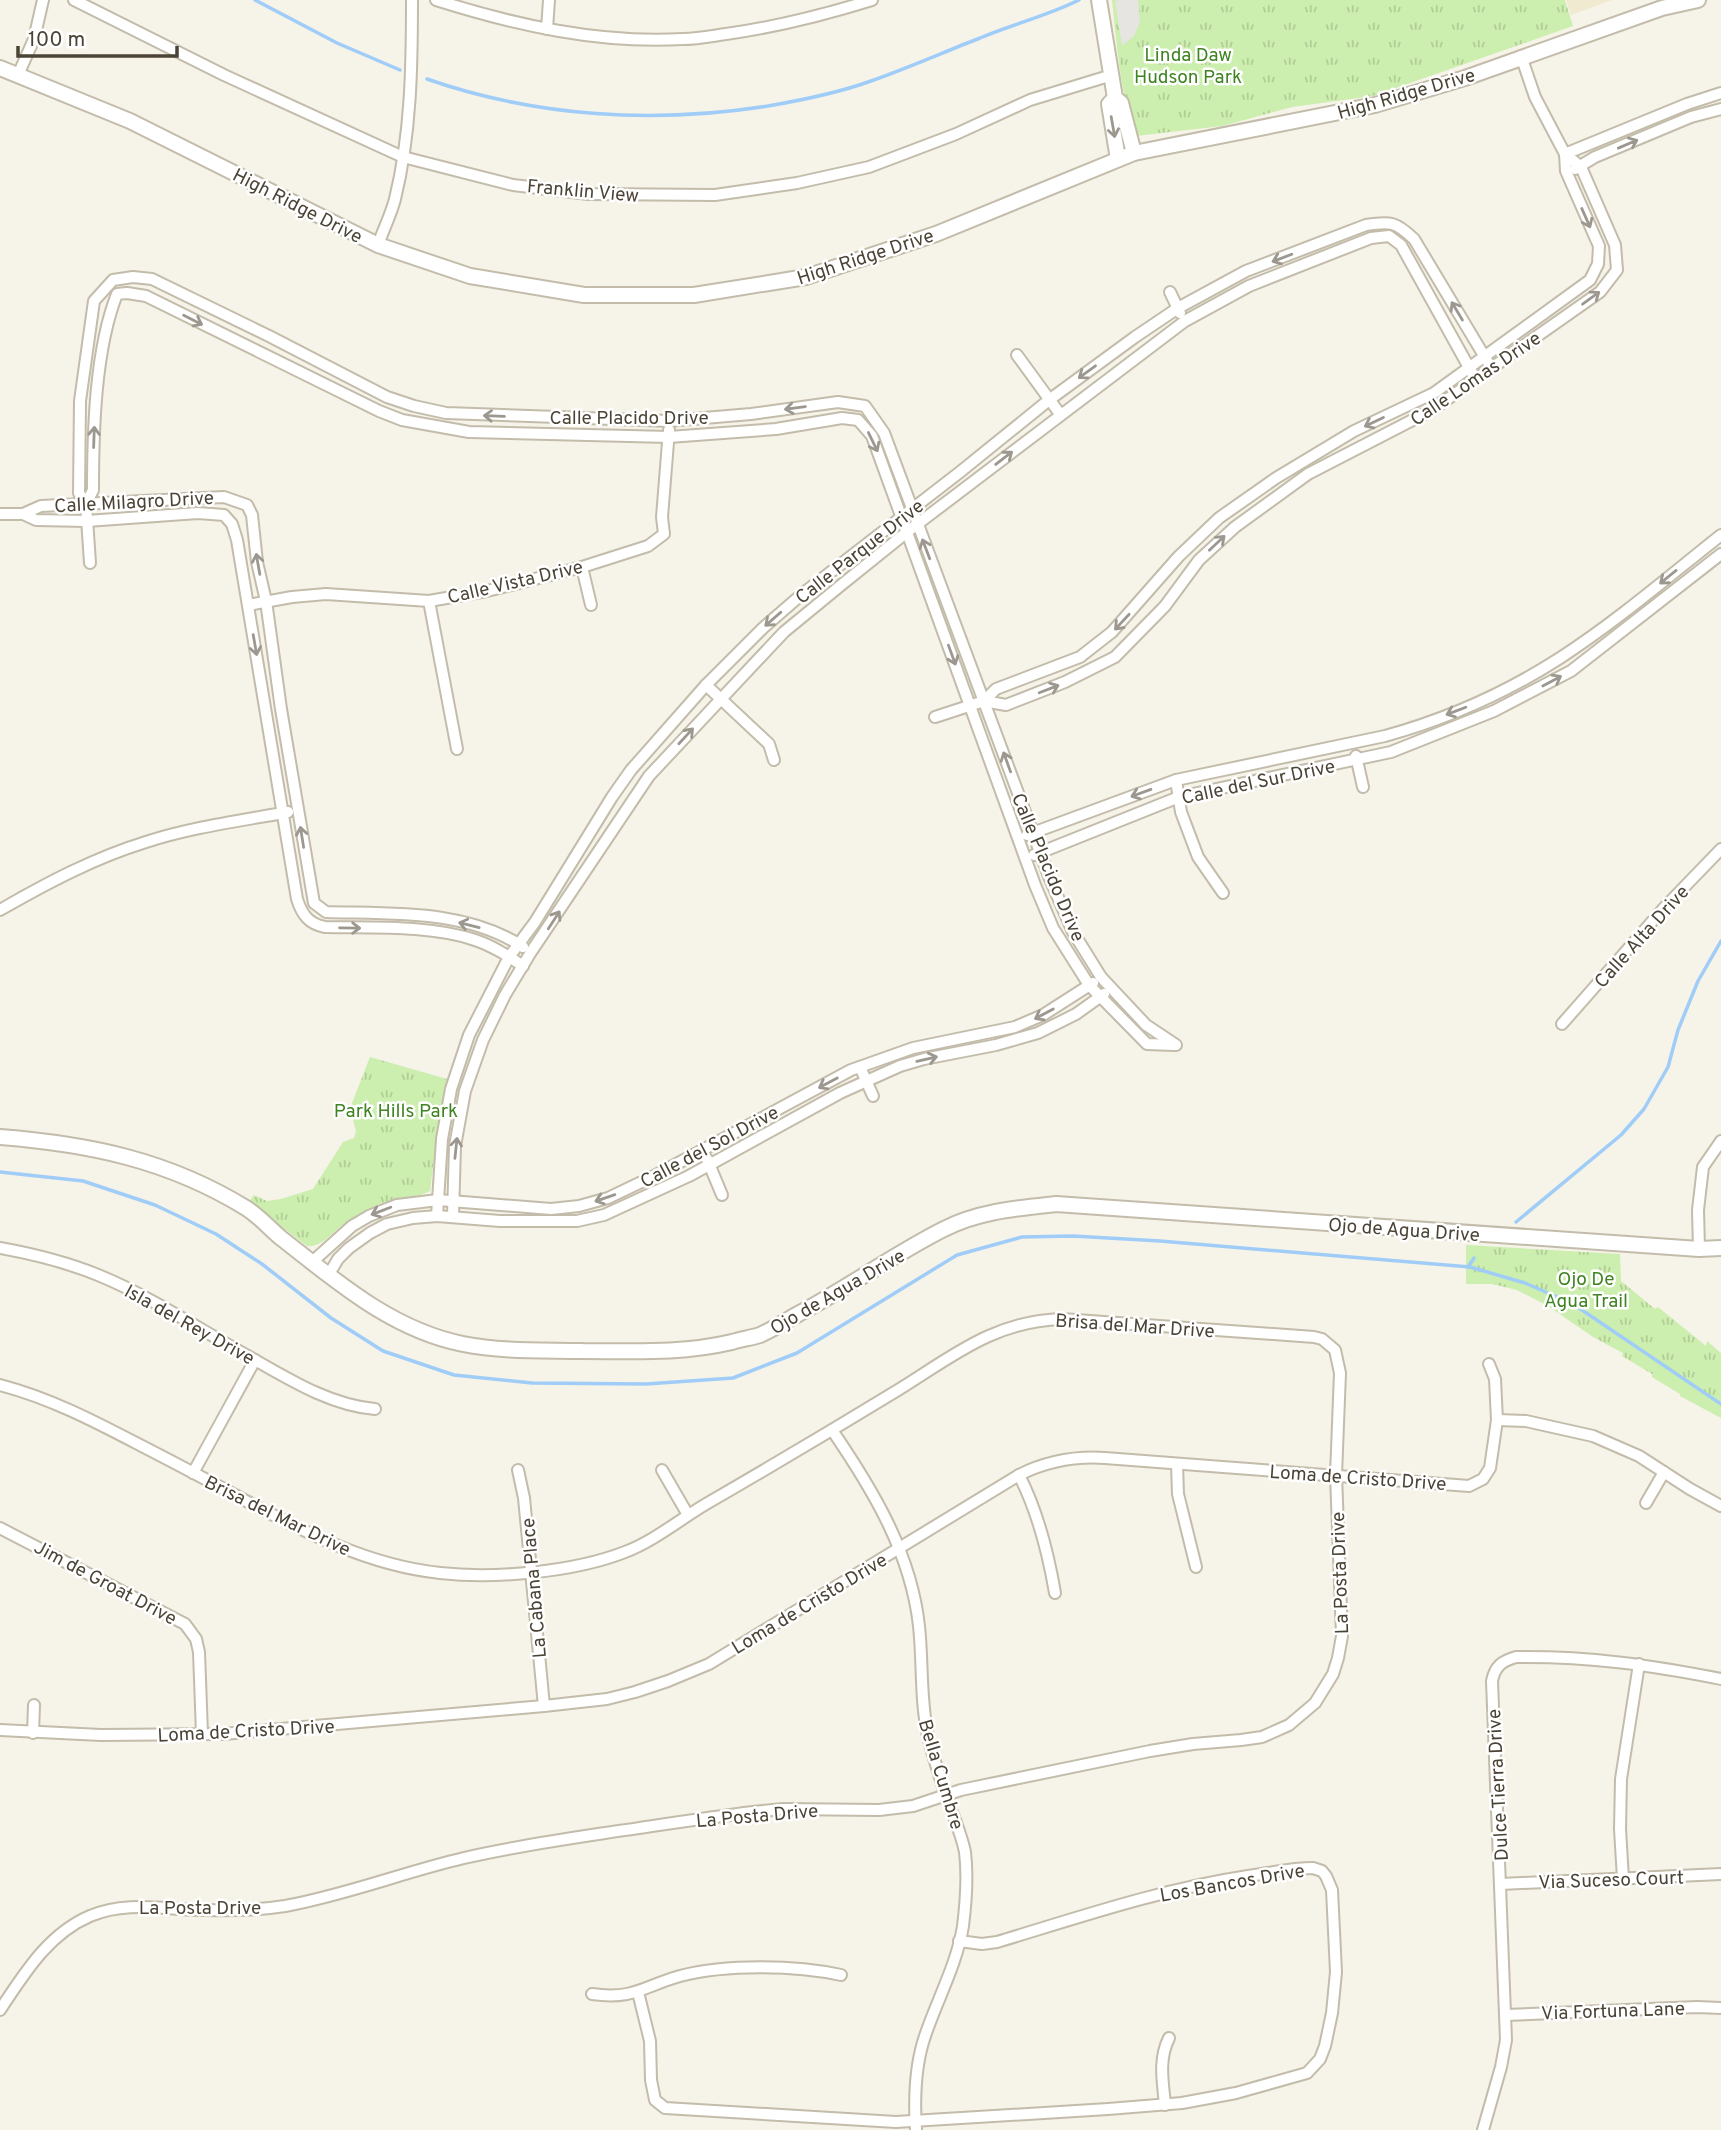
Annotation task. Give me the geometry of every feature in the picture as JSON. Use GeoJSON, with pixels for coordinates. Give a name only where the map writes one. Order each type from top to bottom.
{"type":"FeatureCollection","features":[{"type":"Feature","properties":{"kind":"street"},"geometry":{"type":"LineString","coordinates":[[18,75],[34,39],[43,0]]}},
{"type":"Feature","properties":{"kind":"street","name":"Franklin View"},"geometry":{"type":"LineString","coordinates":[[74,0],[224,75],[403,157],[513,185],[588,194],[715,195],[797,183],[869,167],[956,134],[1030,100],[1112,75]]}},
{"type":"Feature","properties":{"kind":"street"},"geometry":{"type":"LineString","coordinates":[[378,245],[394,202],[403,157],[412,89],[412,0]]}},
{"type":"Feature","properties":{"kind":"street"},"geometry":{"type":"LineString","coordinates":[[436,0],[486,16],[547,29],[612,38],[684,39],[786,24],[872,0]]}},
{"type":"Feature","properties":{"kind":"street"},"geometry":{"type":"LineString","coordinates":[[547,29],[549,0]]}},
{"type":"Feature","properties":{"kind":"street"},"geometry":{"type":"LineString","coordinates":[[1099,0],[1115,98],[1121,103],[1134,153]]}},
{"type":"Feature","properties":{"kind":"street","name":"High Ridge Drive"},"geometry":{"type":"LineString","coordinates":[[0,68],[130,121],[378,245],[470,276],[584,295],[694,295],[806,277],[936,234],[1134,153],[1375,105],[1465,78],[1662,8],[1698,0]]}},
{"type":"Feature","properties":{"kind":"street"},"geometry":{"type":"LineString","coordinates":[[1521,56],[1535,97],[1565,154],[1581,167],[1615,245],[1617,270],[1598,264],[1599,246],[1566,171],[1565,154]]}},
{"type":"Feature","properties":{"kind":"street"},"geometry":{"type":"LineString","coordinates":[[1565,154],[1687,104],[1721,93]]}},
{"type":"Feature","properties":{"kind":"street"},"geometry":{"type":"LineString","coordinates":[[1115,98],[1109,104],[1118,159]]}},
{"type":"Feature","properties":{"kind":"street"},"geometry":{"type":"LineString","coordinates":[[1566,171],[1581,167],[1595,158],[1691,117],[1721,109]]}},
{"type":"Feature","properties":{"kind":"street"},"geometry":{"type":"LineString","coordinates":[[1476,380],[1401,245],[1389,236],[1391,223],[1399,225],[1414,239],[1492,369]]}},
{"type":"Feature","properties":{"kind":"street","name":"Calle Parque Drive"},"geometry":{"type":"LineString","coordinates":[[438,1216],[442,1139],[456,1072],[469,1035],[509,957],[535,922],[631,770],[706,685],[763,628],[801,595],[961,472],[1049,400],[1178,307],[1246,271],[1366,225],[1391,223]]}},
{"type":"Feature","properties":{"kind":"street","name":"Calle Parque Drive"},"geometry":{"type":"LineString","coordinates":[[453,1216],[455,1146],[475,1059],[523,966],[649,776],[785,632],[912,528],[1185,321],[1249,286],[1371,238],[1389,236]]}},
{"type":"Feature","properties":{"kind":"street","name":"Calle Lomas Drive"},"geometry":{"type":"LineString","coordinates":[[935,717],[984,701],[996,689],[1080,657],[1112,632],[1179,556],[1219,518],[1276,478],[1354,431],[1434,393],[1590,279],[1598,264]]}},
{"type":"Feature","properties":{"kind":"street","name":"Calle Lomas Drive"},"geometry":{"type":"LineString","coordinates":[[984,701],[1006,705],[1065,682],[1115,657],[1161,610],[1199,560],[1235,527],[1308,474],[1432,411],[1600,292],[1617,270]]}},
{"type":"Feature","properties":{"kind":"street","name":"Calle Placido Drive"},"geometry":{"type":"LineString","coordinates":[[113,280],[134,277],[152,279],[387,397],[446,413],[669,421],[751,414],[838,402],[865,406],[884,433],[912,508],[912,528],[933,604],[1053,928],[1089,985],[1147,1044],[1176,1045],[1146,1025],[1101,977],[1073,932],[945,598],[912,528],[901,517],[872,436],[858,420],[842,418],[776,429],[669,437],[469,432],[434,427],[402,420],[379,411],[146,296],[117,293]]}},
{"type":"Feature","properties":{"kind":"street"},"geometry":{"type":"LineString","coordinates":[[90,564],[86,503],[93,490],[96,402],[110,312],[117,293],[113,280]]}},
{"type":"Feature","properties":{"kind":"street"},"geometry":{"type":"LineString","coordinates":[[86,503],[79,493],[79,401],[94,301],[113,280]]}},
{"type":"Feature","properties":{"kind":"street"},"geometry":{"type":"LineString","coordinates":[[1170,292],[1185,321]]}},
{"type":"Feature","properties":{"kind":"street"},"geometry":{"type":"LineString","coordinates":[[1556,304],[1566,316]]}},
{"type":"Feature","properties":{"kind":"street"},"geometry":{"type":"LineString","coordinates":[[262,354],[269,336]]}},
{"type":"Feature","properties":{"kind":"street"},"geometry":{"type":"LineString","coordinates":[[1017,355],[1060,414]]}},
{"type":"Feature","properties":{"kind":"street"},"geometry":{"type":"LineString","coordinates":[[379,411],[387,397]]}},
{"type":"Feature","properties":{"kind":"street"},"geometry":{"type":"LineString","coordinates":[[79,401],[96,402]]}},
{"type":"Feature","properties":{"kind":"street"},"geometry":{"type":"LineString","coordinates":[[858,420],[865,406]]}},
{"type":"Feature","properties":{"kind":"street"},"geometry":{"type":"LineString","coordinates":[[518,432],[519,417]]}},
{"type":"Feature","properties":{"kind":"street","name":"Calle Vista Drive"},"geometry":{"type":"LineString","coordinates":[[248,605],[326,594],[429,601],[487,591],[582,567],[649,545],[664,534],[662,517],[669,421]]}},
{"type":"Feature","properties":{"kind":"street"},"geometry":{"type":"LineString","coordinates":[[1303,462],[1308,474]]}},
{"type":"Feature","properties":{"kind":"street"},"geometry":{"type":"LineString","coordinates":[[961,472],[970,485]]}},
{"type":"Feature","properties":{"kind":"street","name":"Calle Milagro Drive"},"geometry":{"type":"LineString","coordinates":[[0,514],[23,514],[41,506],[224,497],[247,505],[252,515],[257,562],[266,601],[311,895],[316,906]]}},
{"type":"Feature","properties":{"kind":"street"},"geometry":{"type":"LineString","coordinates":[[228,520],[239,501]]}},
{"type":"Feature","properties":{"kind":"street","name":"Calle Milagro Drive"},"geometry":{"type":"LineString","coordinates":[[23,514],[36,520],[87,521],[198,513],[224,515],[232,524],[237,540],[297,899],[306,919]]}},
{"type":"Feature","properties":{"kind":"street","name":"Calle del Sur Drive"},"geometry":{"type":"LineString","coordinates":[[1018,838],[1176,780],[1410,729],[1488,699],[1560,658],[1721,535]]}},
{"type":"Feature","properties":{"kind":"street","name":"Calle del Sur Drive"},"geometry":{"type":"LineString","coordinates":[[1025,858],[1179,797],[1391,752],[1494,711],[1571,671],[1721,554]]}},
{"type":"Feature","properties":{"kind":"street"},"geometry":{"type":"LineString","coordinates":[[582,567],[591,605]]}},
{"type":"Feature","properties":{"kind":"street"},"geometry":{"type":"LineString","coordinates":[[801,595],[811,610]]}},
{"type":"Feature","properties":{"kind":"street"},"geometry":{"type":"LineString","coordinates":[[1145,596],[1161,610]]}},
{"type":"Feature","properties":{"kind":"street"},"geometry":{"type":"LineString","coordinates":[[933,604],[945,598]]}},
{"type":"Feature","properties":{"kind":"street"},"geometry":{"type":"LineString","coordinates":[[429,601],[457,749]]}},
{"type":"Feature","properties":{"kind":"street"},"geometry":{"type":"LineString","coordinates":[[1621,614],[1630,626]]}},
{"type":"Feature","properties":{"kind":"street"},"geometry":{"type":"LineString","coordinates":[[706,685],[769,744],[774,760]]}},
{"type":"Feature","properties":{"kind":"street"},"geometry":{"type":"LineString","coordinates":[[1488,699],[1494,711]]}},
{"type":"Feature","properties":{"kind":"street"},"geometry":{"type":"LineString","coordinates":[[266,711],[281,709]]}},
{"type":"Feature","properties":{"kind":"street"},"geometry":{"type":"LineString","coordinates":[[1354,742],[1363,787]]}},
{"type":"Feature","properties":{"kind":"street"},"geometry":{"type":"LineString","coordinates":[[1176,780],[1181,811],[1198,857],[1223,892]]}},
{"type":"Feature","properties":{"kind":"street"},"geometry":{"type":"LineString","coordinates":[[0,910],[68,873],[145,842],[189,830],[298,810]]}},
{"type":"Feature","properties":{"kind":"street"},"geometry":{"type":"LineString","coordinates":[[601,816],[616,826]]}},
{"type":"Feature","properties":{"kind":"street","name":"Calle Alta Drive"},"geometry":{"type":"LineString","coordinates":[[1562,1024],[1664,908],[1721,849]]}},
{"type":"Feature","properties":{"kind":"street"},"geometry":{"type":"LineString","coordinates":[[523,966],[485,944],[466,937],[421,931],[325,928],[306,919],[316,906],[326,912],[422,916],[475,925],[531,952]]}},
{"type":"Feature","properties":{"kind":"street"},"geometry":{"type":"LineString","coordinates":[[421,931],[422,916]]}},
{"type":"Feature","properties":{"kind":"street","name":"Calle del Sol Drive"},"geometry":{"type":"LineString","coordinates":[[312,1262],[340,1236],[369,1216],[397,1206],[438,1200],[551,1209],[579,1206],[608,1198],[860,1067],[913,1048],[1015,1027],[1043,1015],[1101,977]]}},
{"type":"Feature","properties":{"kind":"street","name":"Calle del Sol Drive"},"geometry":{"type":"LineString","coordinates":[[329,1273],[343,1254],[370,1233],[394,1222],[453,1216],[511,1221],[577,1222],[604,1215],[710,1165],[839,1093],[912,1062],[996,1045],[1038,1033],[1076,1014],[1112,988]]}},
{"type":"Feature","properties":{"kind":"street"},"geometry":{"type":"LineString","coordinates":[[469,1035],[483,1040]]}},
{"type":"Feature","properties":{"kind":"street"},"geometry":{"type":"LineString","coordinates":[[965,1038],[967,1051]]}},
{"type":"Feature","properties":{"kind":"street"},"geometry":{"type":"LineString","coordinates":[[860,1067],[873,1096]]}},
{"type":"Feature","properties":{"kind":"street"},"geometry":{"type":"LineString","coordinates":[[447,1110],[461,1112]]}},
{"type":"Feature","properties":{"kind":"street","name":"Ojo de Agua Drive"},"geometry":{"type":"LineString","coordinates":[[0,1137],[54,1141],[96,1149],[173,1172],[248,1210],[377,1310],[416,1331],[463,1344],[512,1350],[678,1352],[760,1335],[946,1228],[979,1216],[1056,1204],[1699,1249],[1721,1248]]}},
{"type":"Feature","properties":{"kind":"street"},"geometry":{"type":"LineString","coordinates":[[1699,1249],[1698,1210],[1703,1167],[1721,1141]]}},
{"type":"Feature","properties":{"kind":"street"},"geometry":{"type":"LineString","coordinates":[[702,1151],[722,1195]]}},
{"type":"Feature","properties":{"kind":"street"},"geometry":{"type":"LineString","coordinates":[[511,1207],[511,1221]]}},
{"type":"Feature","properties":{"kind":"street","name":"Isla del Rey Drive"},"geometry":{"type":"LineString","coordinates":[[0,1248],[46,1258],[98,1275],[341,1403],[375,1409]]}},
{"type":"Feature","properties":{"kind":"street","name":"Brisa del Mar Drive"},"geometry":{"type":"LineString","coordinates":[[0,1385],[65,1406],[339,1548],[386,1563],[442,1573],[532,1571],[573,1566],[623,1553],[983,1338],[1004,1328],[1037,1320],[1062,1319],[1322,1339],[1335,1350],[1339,1363],[1336,1475]]}},
{"type":"Feature","properties":{"kind":"street"},"geometry":{"type":"LineString","coordinates":[[193,1473],[255,1360]]}},
{"type":"Feature","properties":{"kind":"street","name":"Loma de Cristo Drive"},"geometry":{"type":"LineString","coordinates":[[0,1730],[150,1736],[260,1732],[607,1699],[668,1681],[709,1664],[1020,1475],[1050,1462],[1072,1458],[1105,1458],[1469,1486],[1483,1479],[1490,1468],[1497,1420],[1495,1379],[1489,1364]]}},
{"type":"Feature","properties":{"kind":"street"},"geometry":{"type":"LineString","coordinates":[[1497,1420],[1526,1421],[1592,1436],[1639,1456],[1721,1506]]}},
{"type":"Feature","properties":{"kind":"street","name":"Bella Cumbre"},"geometry":{"type":"LineString","coordinates":[[832,1430],[867,1486],[900,1548],[915,1595],[925,1725],[965,1854],[967,1893],[960,1941],[924,2038],[916,2080],[915,2125]]}},
{"type":"Feature","properties":{"kind":"street"},"geometry":{"type":"LineString","coordinates":[[1177,1464],[1178,1494],[1196,1567]]}},
{"type":"Feature","properties":{"kind":"street","name":"La Cabana Place"},"geometry":{"type":"LineString","coordinates":[[517,1470],[524,1498],[544,1706]]}},
{"type":"Feature","properties":{"kind":"street"},"geometry":{"type":"LineString","coordinates":[[662,1470],[688,1515]]}},
{"type":"Feature","properties":{"kind":"street"},"geometry":{"type":"LineString","coordinates":[[1646,1503],[1664,1472]]}},
{"type":"Feature","properties":{"kind":"street"},"geometry":{"type":"LineString","coordinates":[[1020,1475],[1049,1556],[1055,1593]]}},
{"type":"Feature","properties":{"kind":"street","name":"La Posta Drive"},"geometry":{"type":"LineString","coordinates":[[0,2011],[27,1969],[52,1942],[74,1924],[106,1911],[137,1906],[254,1910],[285,1906],[428,1866],[529,1845],[752,1812],[794,1809],[891,1810],[913,1806],[961,1790],[1150,1751],[1262,1737],[1289,1725],[1315,1703],[1327,1687],[1338,1658],[1342,1636],[1336,1475]]}},
{"type":"Feature","properties":{"kind":"street","name":"Jim de Groat Drive"},"geometry":{"type":"LineString","coordinates":[[0,1528],[185,1624],[196,1639],[199,1652],[202,1734]]}},
{"type":"Feature","properties":{"kind":"street","name":"Dulce Tierra Drive"},"geometry":{"type":"LineString","coordinates":[[1483,2130],[1506,2040],[1492,1682],[1496,1668],[1500,1663],[1516,1657],[1600,1659],[1721,1679]]}},
{"type":"Feature","properties":{"kind":"street"},"geometry":{"type":"LineString","coordinates":[[1623,1879],[1621,1779],[1639,1664]]}},
{"type":"Feature","properties":{"kind":"street"},"geometry":{"type":"LineString","coordinates":[[33,1733],[34,1705]]}},
{"type":"Feature","properties":{"kind":"street","name":"Los Bancos Drive"},"geometry":{"type":"LineString","coordinates":[[639,1992],[650,2041],[654,2099],[661,2106],[712,2111],[915,2125],[1165,2105],[1236,2093],[1307,2073],[1320,2059],[1325,2046],[1336,1972],[1332,1890],[1322,1871],[1313,1868],[1220,1881],[1140,1899],[997,1942],[982,1944],[960,1941]]}},
{"type":"Feature","properties":{"kind":"street","name":"Via Suceso Court"},"geometry":{"type":"LineString","coordinates":[[1501,1884],[1721,1874]]}},
{"type":"Feature","properties":{"kind":"street"},"geometry":{"type":"LineString","coordinates":[[592,1994],[619,1996],[639,1992],[680,1977],[727,1969],[806,1969],[841,1975]]}},
{"type":"Feature","properties":{"kind":"street","name":"Via Fortuna Lane"},"geometry":{"type":"LineString","coordinates":[[1506,2015],[1721,2008]]}},
{"type":"Feature","properties":{"kind":"street"},"geometry":{"type":"LineString","coordinates":[[1165,2105],[1161,2060],[1169,2038]]}},
{"type":"Feature","properties":{"kind":"shaded area"},"geometry":{"type":"Polygon","coordinates":[[[1138,0],[1140,22],[1134,36],[1122,46],[1115,1],[1138,0]]]}},
{"type":"Feature","properties":{"kind":"shaded area"},"geometry":{"type":"Polygon","coordinates":[[[1566,0],[1612,0],[1571,15],[1566,0]]]}},
{"type":"Feature","properties":{"kind":"green space","name":"Linda Daw Hudson Park"},"geometry":{"type":"Polygon","coordinates":[[[1112,0],[1565,0],[1573,26],[1373,96],[1292,107],[1222,126],[1136,136],[1123,86],[1112,0]]]}},
{"type":"Feature","properties":{"kind":"green space","name":"Park Hills Park"},"geometry":{"type":"Polygon","coordinates":[[[370,1057],[447,1079],[440,1110],[430,1191],[374,1207],[349,1220],[323,1242],[307,1246],[249,1202],[254,1195],[267,1201],[313,1189],[343,1142],[354,1138],[356,1131],[350,1108],[370,1057]]]}},
{"type":"Feature","properties":{"kind":"green space","name":"Ojo De Agua Trail"},"geometry":{"type":"Polygon","coordinates":[[[1466,1245],[1620,1254],[1621,1281],[1706,1346],[1707,1341],[1721,1353],[1721,1418],[1680,1396],[1652,1377],[1652,1374],[1622,1356],[1623,1353],[1593,1337],[1548,1306],[1517,1290],[1492,1284],[1466,1284],[1466,1245]]]}},
{"type":"Feature","properties":{"kind":"waterway"},"geometry":{"type":"LineString","coordinates":[[255,0],[337,43],[400,70]]}},
{"type":"Feature","properties":{"kind":"waterway"},"geometry":{"type":"LineString","coordinates":[[427,79],[510,102],[596,114],[682,115],[725,112],[794,101],[859,85],[1079,0]]}},
{"type":"Feature","properties":{"kind":"waterway"},"geometry":{"type":"LineString","coordinates":[[1516,1222],[1621,1135],[1644,1109],[1668,1067],[1678,1030],[1698,981],[1721,941]]}},
{"type":"Feature","properties":{"kind":"waterway"},"geometry":{"type":"LineString","coordinates":[[0,1172],[83,1181],[155,1205],[216,1234],[262,1264],[331,1318],[383,1351],[454,1375],[532,1383],[646,1384],[733,1378],[797,1353],[957,1255],[1022,1237],[1073,1236],[1470,1267],[1525,1283],[1573,1304],[1721,1404]]}},
{"type":"Feature","properties":{"kind":"waterway"},"geometry":{"type":"LineString","coordinates":[[1468,1267],[1474,1258]]}}]}
